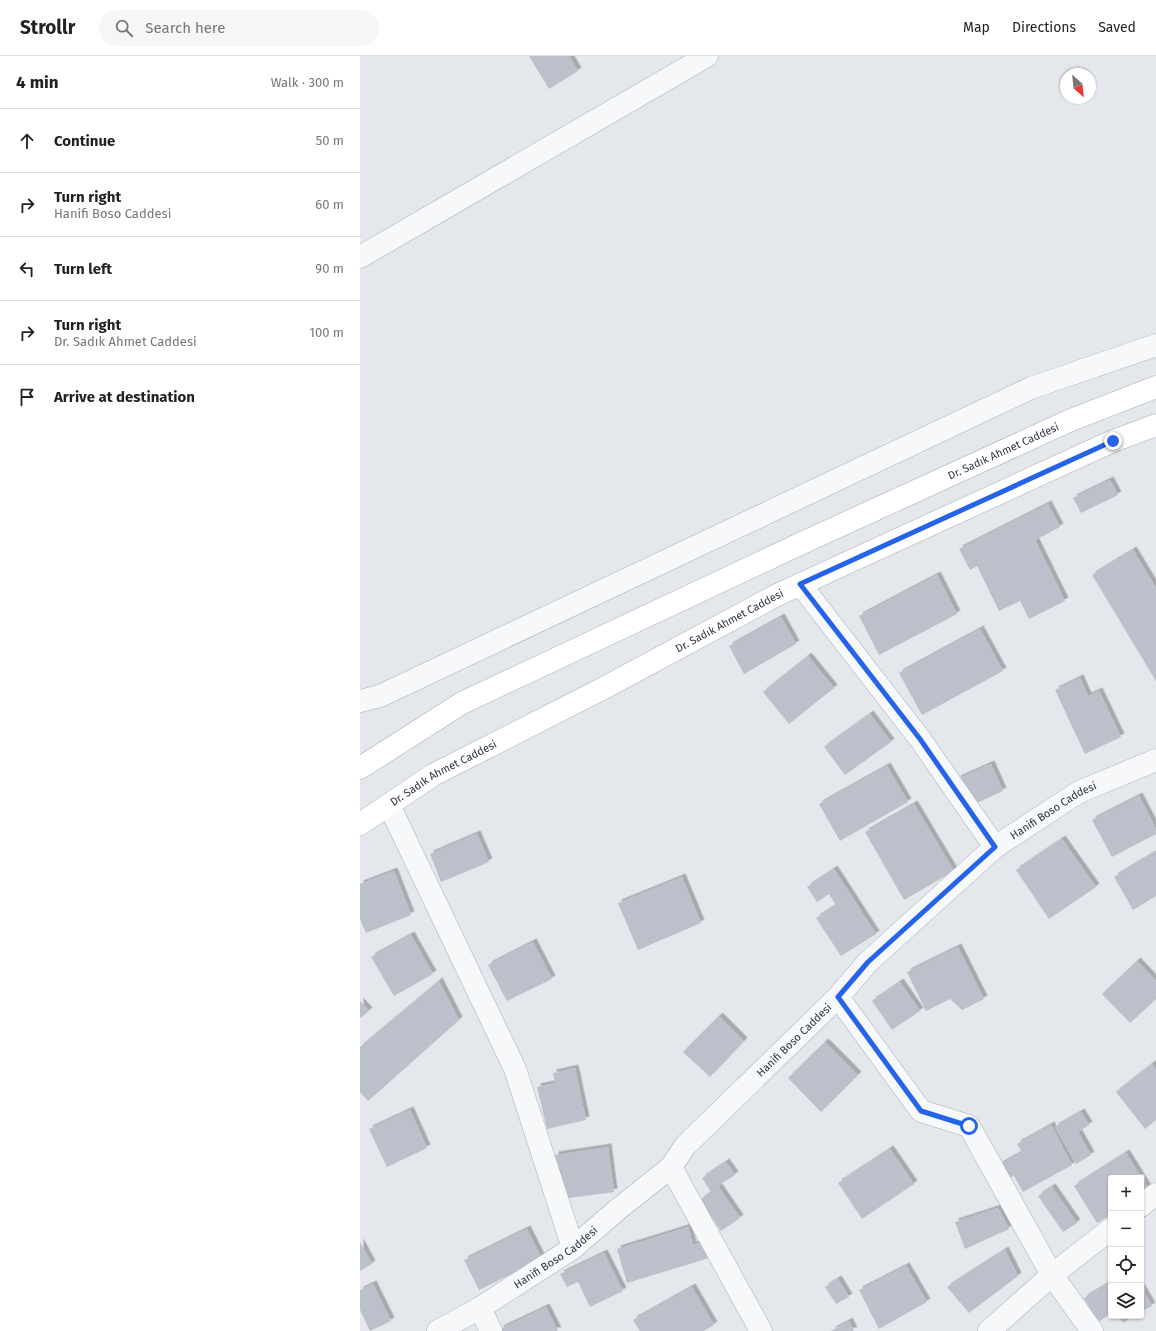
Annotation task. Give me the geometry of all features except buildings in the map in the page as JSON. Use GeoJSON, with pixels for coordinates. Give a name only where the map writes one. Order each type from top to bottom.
{"type":"FeatureCollection","features":[{"type":"Feature","properties":{"kind":"street"},"geometry":{"type":"LineString","coordinates":[[360,257],[707,56]]}},
{"type":"Feature","properties":{"kind":"street"},"geometry":{"type":"LineString","coordinates":[[360,701],[387,692],[1031,388],[1156,345]]}},
{"type":"Feature","properties":{"kind":"street","name":"Dr. Sadık Ahmet Caddesi"},"geometry":{"type":"LineString","coordinates":[[360,768],[462,703],[802,542],[1071,420],[1156,387]]}},
{"type":"Feature","properties":{"kind":"street","name":"Dr. Sadık Ahmet Caddesi"},"geometry":{"type":"LineString","coordinates":[[360,824],[433,775],[602,689],[770,599],[1113,441],[1156,425]]}},
{"type":"Feature","properties":{"kind":"street"},"geometry":{"type":"LineString","coordinates":[[800,584],[920,739],[995,847]]}},
{"type":"Feature","properties":{"kind":"street","name":"Hanifi Boso Caddesi"},"geometry":{"type":"LineString","coordinates":[[438,1331],[480,1308],[573,1248],[670,1167],[685,1146],[838,997],[868,962],[995,847],[1079,792],[1156,760]]}},
{"type":"Feature","properties":{"kind":"street"},"geometry":{"type":"LineString","coordinates":[[389,804],[514,1069],[573,1248]]}},
{"type":"Feature","properties":{"kind":"street"},"geometry":{"type":"LineString","coordinates":[[838,997],[921,1111],[969,1126],[1052,1275],[1092,1331]]}},
{"type":"Feature","properties":{"kind":"street"},"geometry":{"type":"LineString","coordinates":[[670,1167],[761,1331]]}},
{"type":"Feature","properties":{"kind":"street"},"geometry":{"type":"LineString","coordinates":[[1144,1204],[1156,1194]]}},
{"type":"Feature","properties":{"kind":"street"},"geometry":{"type":"LineString","coordinates":[[989,1331],[1052,1275],[1108,1231]]}},
{"type":"Feature","properties":{"kind":"street"},"geometry":{"type":"LineString","coordinates":[[480,1308],[491,1331]]}},
{"type":"Feature","properties":{"kind":"route"},"geometry":{"type":"LineString","coordinates":[[969,1126],[921,1111],[838,997],[868,962],[995,847],[920,739],[800,584],[1113,441]]}}]}
